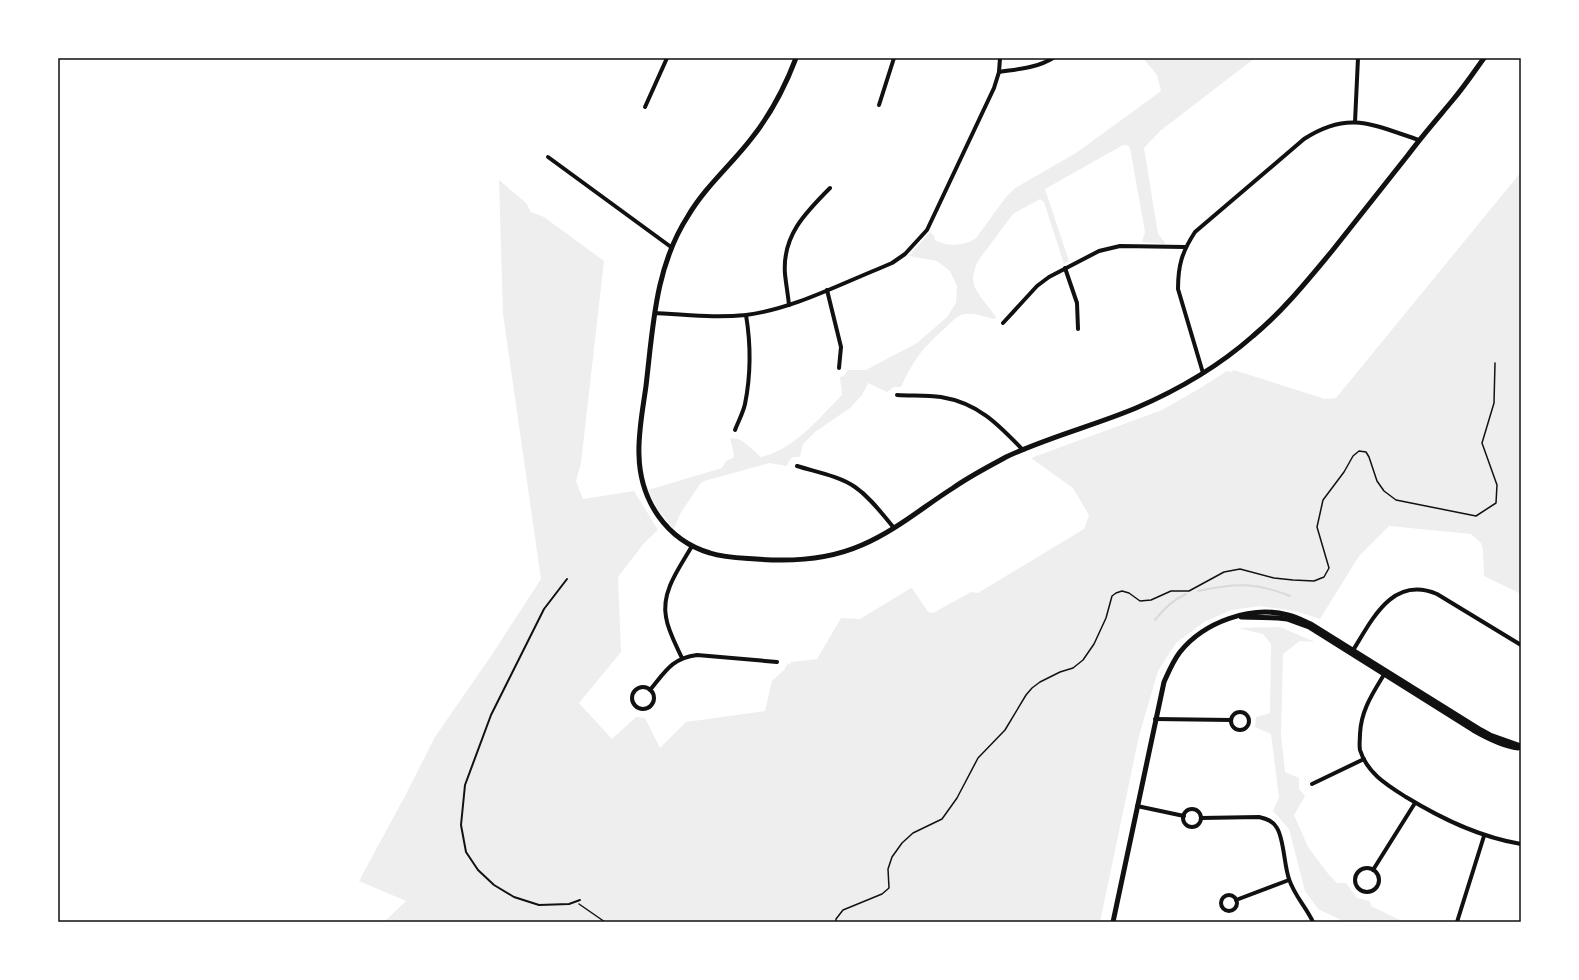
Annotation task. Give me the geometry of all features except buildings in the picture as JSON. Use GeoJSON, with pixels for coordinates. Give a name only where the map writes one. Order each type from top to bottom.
{"type":"FeatureCollection","features":[{"type":"Feature","properties":{"kind":"street"},"geometry":{"type":"LineString","coordinates":[[645,107],[666,58]]}},
{"type":"Feature","properties":{"kind":"street"},"geometry":{"type":"LineString","coordinates":[[796,58],[785,85],[770,113],[690,212],[671,247],[658,288],[639,445],[640,472],[647,498],[658,516],[672,532],[692,546],[713,554],[729,557],[797,561],[819,558],[857,547],[894,528],[956,486],[1023,450],[1134,409],[1162,396],[1203,373],[1243,344],[1281,310],[1303,286],[1377,195],[1419,140],[1455,98],[1484,58]]}},
{"type":"Feature","properties":{"kind":"street"},"geometry":{"type":"LineString","coordinates":[[879,105],[894,58]]}},
{"type":"Feature","properties":{"kind":"street"},"geometry":{"type":"LineString","coordinates":[[655,313],[722,316],[746,315],[768,311],[789,305],[827,290],[892,262],[911,248],[922,236],[934,216],[994,88],[999,72],[1000,58]]}},
{"type":"Feature","properties":{"kind":"street"},"geometry":{"type":"LineString","coordinates":[[999,72],[1031,68],[1053,58]]}},
{"type":"Feature","properties":{"kind":"street"},"geometry":{"type":"LineString","coordinates":[[1355,122],[1359,66],[1358,58]]}},
{"type":"Feature","properties":{"kind":"street"},"geometry":{"type":"LineString","coordinates":[[1203,373],[1178,289],[1180,261],[1185,247],[1195,232],[1304,139],[1316,131],[1336,124],[1355,122],[1374,126],[1419,140]]}},
{"type":"Feature","properties":{"kind":"street"},"geometry":{"type":"LineString","coordinates":[[548,156],[671,247]]}},
{"type":"Feature","properties":{"kind":"street"},"geometry":{"type":"LineString","coordinates":[[789,305],[785,273],[785,260],[788,246],[800,220],[830,188]]}},
{"type":"Feature","properties":{"kind":"street"},"geometry":{"type":"LineString","coordinates":[[1003,322],[1037,286],[1065,268],[1098,251],[1113,247],[1134,245],[1185,247]]}},
{"type":"Feature","properties":{"kind":"street"},"geometry":{"type":"LineString","coordinates":[[1065,268],[1077,303],[1078,329]]}},
{"type":"Feature","properties":{"kind":"street"},"geometry":{"type":"LineString","coordinates":[[827,290],[841,347],[839,368]]}},
{"type":"Feature","properties":{"kind":"street"},"geometry":{"type":"LineString","coordinates":[[735,430],[744,405],[751,359],[746,315]]}},
{"type":"Feature","properties":{"kind":"street"},"geometry":{"type":"LineString","coordinates":[[897,395],[940,397],[966,404],[990,417],[1023,450]]}},
{"type":"Feature","properties":{"kind":"street"},"geometry":{"type":"LineString","coordinates":[[797,466],[838,479],[856,488],[866,496],[894,528]]}},
{"type":"Feature","properties":{"kind":"street"},"geometry":{"type":"LineString","coordinates":[[682,658],[667,623],[665,611],[666,599],[672,581],[692,546]]}},
{"type":"Feature","properties":{"kind":"street"},"geometry":{"type":"LineString","coordinates":[[1352,652],[1381,607],[1401,593],[1418,589],[1428,590],[1438,594],[1521,645]]}},
{"type":"Feature","properties":{"kind":"street"},"geometry":{"type":"LineString","coordinates":[[1113,922],[1164,682],[1171,666],[1181,651],[1200,634],[1215,625],[1239,616],[1287,619],[1310,626],[1489,737],[1511,747],[1521,747]]}},
{"type":"Feature","properties":{"kind":"street"},"geometry":{"type":"LineString","coordinates":[[650,690],[670,666],[682,658],[697,655],[777,662]]}},
{"type":"Feature","properties":{"kind":"street"},"geometry":{"type":"LineString","coordinates":[[1385,673],[1369,699],[1361,718],[1360,748],[1364,759],[1372,771],[1382,782],[1446,821],[1484,836],[1521,844]]}},
{"type":"Feature","properties":{"kind":"street"},"geometry":{"type":"LineString","coordinates":[[643,687],[650,690],[654,697],[652,705],[646,709],[638,708],[632,702],[635,690],[643,687]]}},
{"type":"Feature","properties":{"kind":"street"},"geometry":{"type":"LineString","coordinates":[[1238,712],[1243,713],[1248,719],[1246,727],[1240,729],[1235,728],[1231,720],[1233,715],[1238,712]]}},
{"type":"Feature","properties":{"kind":"street"},"geometry":{"type":"LineString","coordinates":[[1155,719],[1231,720]]}},
{"type":"Feature","properties":{"kind":"street"},"geometry":{"type":"LineString","coordinates":[[1312,784],[1364,759]]}},
{"type":"Feature","properties":{"kind":"street"},"geometry":{"type":"LineString","coordinates":[[1374,870],[1415,803]]}},
{"type":"Feature","properties":{"kind":"street"},"geometry":{"type":"LineString","coordinates":[[1137,806],[1184,816]]}},
{"type":"Feature","properties":{"kind":"street"},"geometry":{"type":"LineString","coordinates":[[1193,810],[1199,812],[1201,818],[1198,825],[1192,827],[1185,823],[1184,816],[1188,811],[1193,810]]}},
{"type":"Feature","properties":{"kind":"street"},"geometry":{"type":"LineString","coordinates":[[1201,818],[1259,818],[1267,819],[1273,822],[1278,828],[1285,867],[1290,880],[1313,922]]}},
{"type":"Feature","properties":{"kind":"street"},"geometry":{"type":"LineString","coordinates":[[1457,922],[1484,836]]}},
{"type":"Feature","properties":{"kind":"street"},"geometry":{"type":"LineString","coordinates":[[1364,868],[1374,870],[1379,877],[1378,887],[1370,892],[1360,891],[1355,883],[1356,874],[1364,868]]}},
{"type":"Feature","properties":{"kind":"street"},"geometry":{"type":"LineString","coordinates":[[1236,900],[1290,880]]}},
{"type":"Feature","properties":{"kind":"lane"},"geometry":{"type":"LineString","coordinates":[[567,579],[544,609],[492,715],[465,785],[461,825],[466,852],[478,870],[494,885],[514,897],[540,905],[569,904],[580,900]]}},
{"type":"Feature","properties":{"kind":"path"},"geometry":{"type":"LineString","coordinates":[[836,922],[836,919],[843,910],[876,896],[889,888],[888,869],[892,857],[902,842],[912,833],[942,819],[957,798],[978,758],[1005,730],[1026,695],[1032,688],[1040,682],[1060,672],[1073,668],[1083,660],[1094,644],[1106,618],[1112,596],[1116,593],[1122,591],[1129,593],[1140,601],[1152,600],[1171,591],[1188,591],[1224,572],[1240,569],[1287,580],[1314,581],[1324,577],[1329,568],[1317,527],[1323,500],[1344,472],[1353,456],[1359,452],[1366,452],[1378,481],[1384,491],[1396,500],[1476,516],[1496,503],[1497,485],[1482,443],[1494,403],[1495,363]]}},
{"type":"Feature","properties":{"kind":"path"},"geometry":{"type":"LineString","coordinates":[[569,904],[578,904],[605,922]]}},
{"type":"Feature","properties":{"kind":"shaded area"},"geometry":{"type":"Polygon","coordinates":[[[1143,58],[1255,58],[1160,131],[1144,148],[1158,234],[1166,244],[1142,242],[1145,232],[1130,148],[1127,145],[1123,145],[1045,189],[1069,261],[1064,264],[1044,202],[1040,199],[1013,214],[978,261],[973,277],[974,286],[996,317],[994,319],[978,315],[961,315],[950,323],[919,355],[901,387],[894,387],[887,392],[868,383],[862,395],[850,408],[815,432],[803,444],[800,457],[791,458],[787,466],[769,463],[704,481],[700,484],[680,514],[674,529],[658,510],[648,490],[722,468],[726,461],[733,458],[734,454],[730,438],[738,439],[744,442],[761,457],[785,447],[815,423],[842,395],[840,377],[844,376],[848,370],[866,370],[917,343],[947,317],[956,303],[957,286],[950,271],[937,261],[909,256],[930,232],[934,236],[935,240],[945,244],[956,245],[972,241],[976,238],[1006,197],[1015,188],[1076,153],[1161,91],[1157,75],[1143,58]]]}},
{"type":"Feature","properties":{"kind":"shaded area"},"geometry":{"type":"Polygon","coordinates":[[[1521,172],[1521,594],[1484,576],[1483,550],[1481,543],[1471,534],[1389,526],[1359,556],[1320,619],[1296,611],[1260,606],[1231,610],[1204,622],[1176,643],[1158,671],[1139,736],[1100,922],[384,922],[406,901],[359,881],[435,737],[491,656],[541,579],[503,314],[499,180],[526,203],[531,212],[544,217],[604,261],[581,463],[576,481],[583,499],[634,491],[658,530],[644,543],[618,577],[621,652],[579,703],[612,739],[636,717],[645,718],[660,748],[686,722],[765,711],[772,681],[784,670],[788,663],[790,665],[791,662],[817,659],[841,618],[860,619],[911,588],[928,612],[933,613],[971,592],[978,593],[1084,529],[1089,515],[1073,488],[1031,458],[1162,410],[1227,371],[1231,372],[1234,370],[1325,399],[1336,398],[1521,172]]]}},
{"type":"Feature","properties":{"kind":"shaded area"},"geometry":{"type":"Polygon","coordinates":[[[1280,627],[1315,642],[1300,641],[1283,654],[1281,734],[1285,772],[1299,778],[1299,789],[1305,796],[1294,815],[1308,847],[1329,875],[1337,883],[1346,883],[1357,898],[1370,901],[1371,906],[1404,922],[1378,922],[1373,920],[1367,922],[1342,922],[1339,919],[1318,909],[1305,891],[1289,829],[1273,811],[1279,797],[1271,734],[1255,727],[1256,717],[1270,713],[1271,644],[1263,634],[1238,628],[1280,627]]]}},
{"type":"Feature","properties":{"kind":"waterway"},"geometry":{"type":"LineString","coordinates":[[1198,591],[1223,586],[1245,585],[1266,588],[1290,596]]}},
{"type":"Feature","properties":{"kind":"waterway"},"geometry":{"type":"LineString","coordinates":[[1155,620],[1169,605],[1186,594]]}}]}
